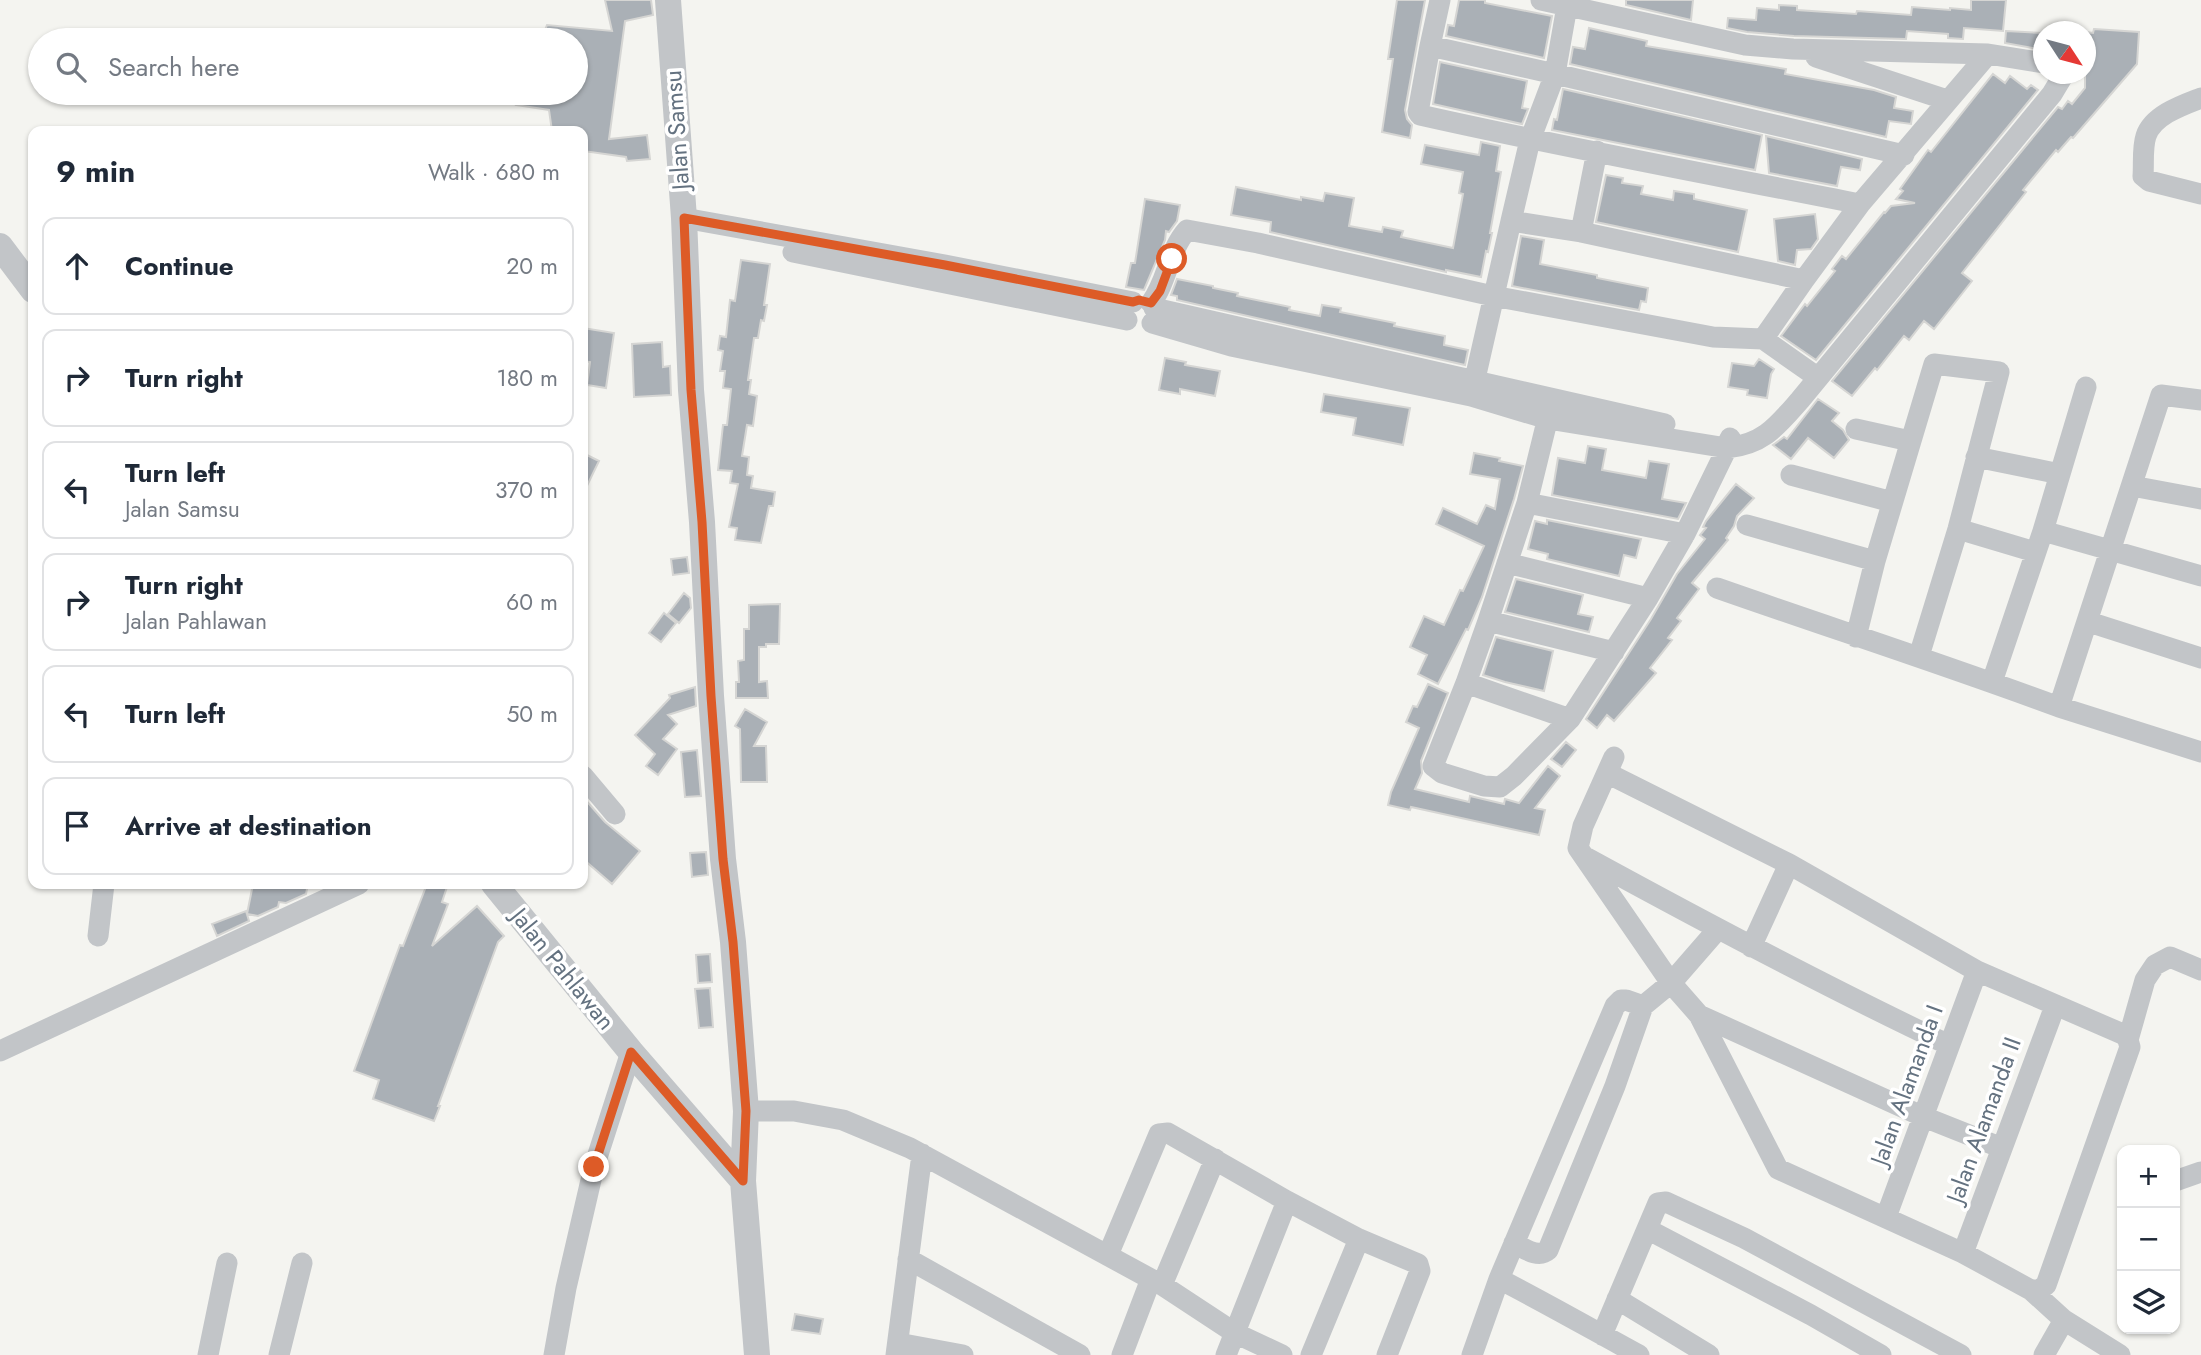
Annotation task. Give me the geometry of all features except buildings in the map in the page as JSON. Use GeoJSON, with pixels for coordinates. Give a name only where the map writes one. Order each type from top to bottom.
{"type":"FeatureCollection","features":[{"type":"Feature","properties":{"kind":"street","name":"Jalan Samsu"},"geometry":{"type":"LineString","coordinates":[[668,0],[684,224],[691,390],[702,522],[711,696],[746,1111],[743,1181],[757,1355]]}},
{"type":"Feature","properties":{"kind":"street"},"geometry":{"type":"LineString","coordinates":[[1440,0],[1417,107],[1420,115],[1530,140],[1860,204]]}},
{"type":"Feature","properties":{"kind":"street"},"geometry":{"type":"LineString","coordinates":[[1541,0],[1745,44],[1793,49],[1988,54],[2033,61]]}},
{"type":"Feature","properties":{"kind":"street"},"geometry":{"type":"LineString","coordinates":[[1473,388],[1530,140],[1555,74],[1567,6]]}},
{"type":"Feature","properties":{"kind":"street"},"geometry":{"type":"LineString","coordinates":[[1430,46],[1904,155]]}},
{"type":"Feature","properties":{"kind":"street"},"geometry":{"type":"LineString","coordinates":[[1793,49],[1947,100]]}},
{"type":"Feature","properties":{"kind":"street"},"geometry":{"type":"LineString","coordinates":[[1763,339],[1860,204],[1988,54]]}},
{"type":"Feature","properties":{"kind":"street"},"geometry":{"type":"LineString","coordinates":[[684,224],[1143,311],[1231,346],[1473,388],[1550,409],[1734,444],[1758,441],[1770,433],[1800,400],[2059,84]]}},
{"type":"Feature","properties":{"kind":"street"},"geometry":{"type":"LineString","coordinates":[[2201,98],[2176,107],[2149,130],[2143,176],[2149,181],[2201,194]]}},
{"type":"Feature","properties":{"kind":"street"},"geometry":{"type":"LineString","coordinates":[[1581,232],[1597,151]]}},
{"type":"Feature","properties":{"kind":"street"},"geometry":{"type":"LineString","coordinates":[[1511,221],[1581,232],[1804,280]]}},
{"type":"Feature","properties":{"kind":"street"},"geometry":{"type":"LineString","coordinates":[[1143,311],[1160,291],[1187,230],[1258,243],[1493,296],[1713,337],[1763,339],[1817,377]]}},
{"type":"Feature","properties":{"kind":"street"},"geometry":{"type":"LineString","coordinates":[[0,246],[28,283]]}},
{"type":"Feature","properties":{"kind":"street"},"geometry":{"type":"LineString","coordinates":[[1856,637],[1875,561],[1934,364],[1998,372],[1958,529],[1919,656]]}},
{"type":"Feature","properties":{"kind":"street"},"geometry":{"type":"LineString","coordinates":[[1992,682],[2043,531],[2086,387]]}},
{"type":"Feature","properties":{"kind":"street"},"geometry":{"type":"LineString","coordinates":[[2059,707],[2089,622],[2161,395],[2201,400]]}},
{"type":"Feature","properties":{"kind":"street"},"geometry":{"type":"LineString","coordinates":[[1550,409],[1527,503],[1466,683],[1433,766],[1442,773],[1484,786],[1500,787],[1570,719],[1648,598],[1734,444]]}},
{"type":"Feature","properties":{"kind":"street"},"geometry":{"type":"LineString","coordinates":[[1856,429],[1910,441]]}},
{"type":"Feature","properties":{"kind":"street"},"geometry":{"type":"LineString","coordinates":[[1976,457],[2060,474]]}},
{"type":"Feature","properties":{"kind":"street"},"geometry":{"type":"LineString","coordinates":[[1791,475],[1892,502]]}},
{"type":"Feature","properties":{"kind":"street"},"geometry":{"type":"LineString","coordinates":[[2132,485],[2201,499]]}},
{"type":"Feature","properties":{"kind":"street"},"geometry":{"type":"LineString","coordinates":[[1527,503],[1685,534]]}},
{"type":"Feature","properties":{"kind":"street"},"geometry":{"type":"LineString","coordinates":[[1747,525],[1875,561]]}},
{"type":"Feature","properties":{"kind":"street"},"geometry":{"type":"LineString","coordinates":[[1958,529],[2035,552]]}},
{"type":"Feature","properties":{"kind":"street"},"geometry":{"type":"LineString","coordinates":[[2043,531],[2201,576]]}},
{"type":"Feature","properties":{"kind":"street"},"geometry":{"type":"LineString","coordinates":[[1507,562],[1648,598]]}},
{"type":"Feature","properties":{"kind":"street"},"geometry":{"type":"LineString","coordinates":[[1717,588],[1919,656],[2059,707],[2201,752]]}},
{"type":"Feature","properties":{"kind":"street"},"geometry":{"type":"LineString","coordinates":[[1488,621],[1614,652]]}},
{"type":"Feature","properties":{"kind":"street"},"geometry":{"type":"LineString","coordinates":[[2089,622],[2201,658]]}},
{"type":"Feature","properties":{"kind":"street"},"geometry":{"type":"LineString","coordinates":[[1466,683],[1570,719]]}},
{"type":"Feature","properties":{"kind":"street"},"geometry":{"type":"LineString","coordinates":[[2031,1290],[2039,1290],[2046,1285],[2130,1047],[2125,1035],[1977,971],[1610,765],[1583,826],[1578,848],[1671,983],[1699,1015],[1778,1169],[1963,1253],[2031,1290],[2064,1320],[2120,1355]]}},
{"type":"Feature","properties":{"kind":"street"},"geometry":{"type":"LineString","coordinates":[[588,782],[615,814]]}},
{"type":"Feature","properties":{"kind":"street"},"geometry":{"type":"LineString","coordinates":[[1581,855],[1853,1000],[1949,1045]]}},
{"type":"Feature","properties":{"kind":"street"},"geometry":{"type":"LineString","coordinates":[[1751,947],[1789,864]]}},
{"type":"Feature","properties":{"kind":"street"},"geometry":{"type":"LineString","coordinates":[[97,936],[103,889]]}},
{"type":"Feature","properties":{"kind":"street"},"geometry":{"type":"LineString","coordinates":[[0,1051],[348,889]]}},
{"type":"Feature","properties":{"kind":"street","name":"Jalan Pahlawan"},"geometry":{"type":"LineString","coordinates":[[498,889],[631,1052],[743,1181]]}},
{"type":"Feature","properties":{"kind":"street"},"geometry":{"type":"LineString","coordinates":[[1514,1244],[1539,1255],[1548,1250],[1615,1086],[1643,1006],[1671,983],[1718,929]]}},
{"type":"Feature","properties":{"kind":"street"},"geometry":{"type":"LineString","coordinates":[[2128,1040],[2145,980],[2155,965],[2170,957],[2201,970]]}},
{"type":"Feature","properties":{"kind":"street","name":"Jalan Alamanda I"},"geometry":{"type":"LineString","coordinates":[[1886,1217],[1977,971]]}},
{"type":"Feature","properties":{"kind":"street"},"geometry":{"type":"LineString","coordinates":[[1472,1355],[1499,1279],[1615,1006],[1620,1000],[1626,1000],[1643,1006]]}},
{"type":"Feature","properties":{"kind":"street","name":"Jalan Alamanda II"},"geometry":{"type":"LineString","coordinates":[[1963,1253],[2055,1006]]}},
{"type":"Feature","properties":{"kind":"street"},"geometry":{"type":"LineString","coordinates":[[1699,1015],[1924,1117],[2002,1148]]}},
{"type":"Feature","properties":{"kind":"street"},"geometry":{"type":"LineString","coordinates":[[554,1355],[566,1288],[594,1167],[631,1052]]}},
{"type":"Feature","properties":{"kind":"street"},"geometry":{"type":"LineString","coordinates":[[1586,1073],[1615,1086]]}},
{"type":"Feature","properties":{"kind":"street"},"geometry":{"type":"LineString","coordinates":[[746,1111],[794,1111],[844,1120],[922,1154],[1157,1282],[1235,1333],[1282,1355]]}},
{"type":"Feature","properties":{"kind":"street"},"geometry":{"type":"LineString","coordinates":[[1108,1255],[1159,1134],[1168,1133],[1287,1201],[1359,1239],[1420,1266],[1387,1355]]}},
{"type":"Feature","properties":{"kind":"street"},"geometry":{"type":"LineString","coordinates":[[922,1154],[897,1349],[963,1355]]}},
{"type":"Feature","properties":{"kind":"street"},"geometry":{"type":"LineString","coordinates":[[1122,1355],[1215,1159]]}},
{"type":"Feature","properties":{"kind":"street"},"geometry":{"type":"LineString","coordinates":[[2180,1179],[2201,1171]]}},
{"type":"Feature","properties":{"kind":"street"},"geometry":{"type":"LineString","coordinates":[[1226,1355],[1287,1201]]}},
{"type":"Feature","properties":{"kind":"street"},"geometry":{"type":"LineString","coordinates":[[1609,1317],[1658,1203],[1665,1202],[1744,1238],[1961,1355]]}},
{"type":"Feature","properties":{"kind":"street"},"geometry":{"type":"LineString","coordinates":[[1647,1229],[1881,1355]]}},
{"type":"Feature","properties":{"kind":"street"},"geometry":{"type":"LineString","coordinates":[[1311,1355],[1359,1239]]}},
{"type":"Feature","properties":{"kind":"street"},"geometry":{"type":"LineString","coordinates":[[908,1259],[1080,1355]]}},
{"type":"Feature","properties":{"kind":"street"},"geometry":{"type":"LineString","coordinates":[[208,1355],[227,1263]]}},
{"type":"Feature","properties":{"kind":"street"},"geometry":{"type":"LineString","coordinates":[[279,1355],[302,1264]]}},
{"type":"Feature","properties":{"kind":"street"},"geometry":{"type":"LineString","coordinates":[[1499,1279],[1709,1355]]}},
{"type":"Feature","properties":{"kind":"street"},"geometry":{"type":"LineString","coordinates":[[1609,1317],[1639,1355]]}},
{"type":"Feature","properties":{"kind":"street"},"geometry":{"type":"LineString","coordinates":[[2044,1355],[2064,1320]]}},
{"type":"Feature","properties":{"kind":"route"},"geometry":{"type":"LineString","coordinates":[[594,1167],[631,1052],[743,1181],[746,1111],[711,696],[702,522],[691,390],[684,218],[1133,302],[1139,300],[1151,303],[1160,291],[1172,259]]}}]}
